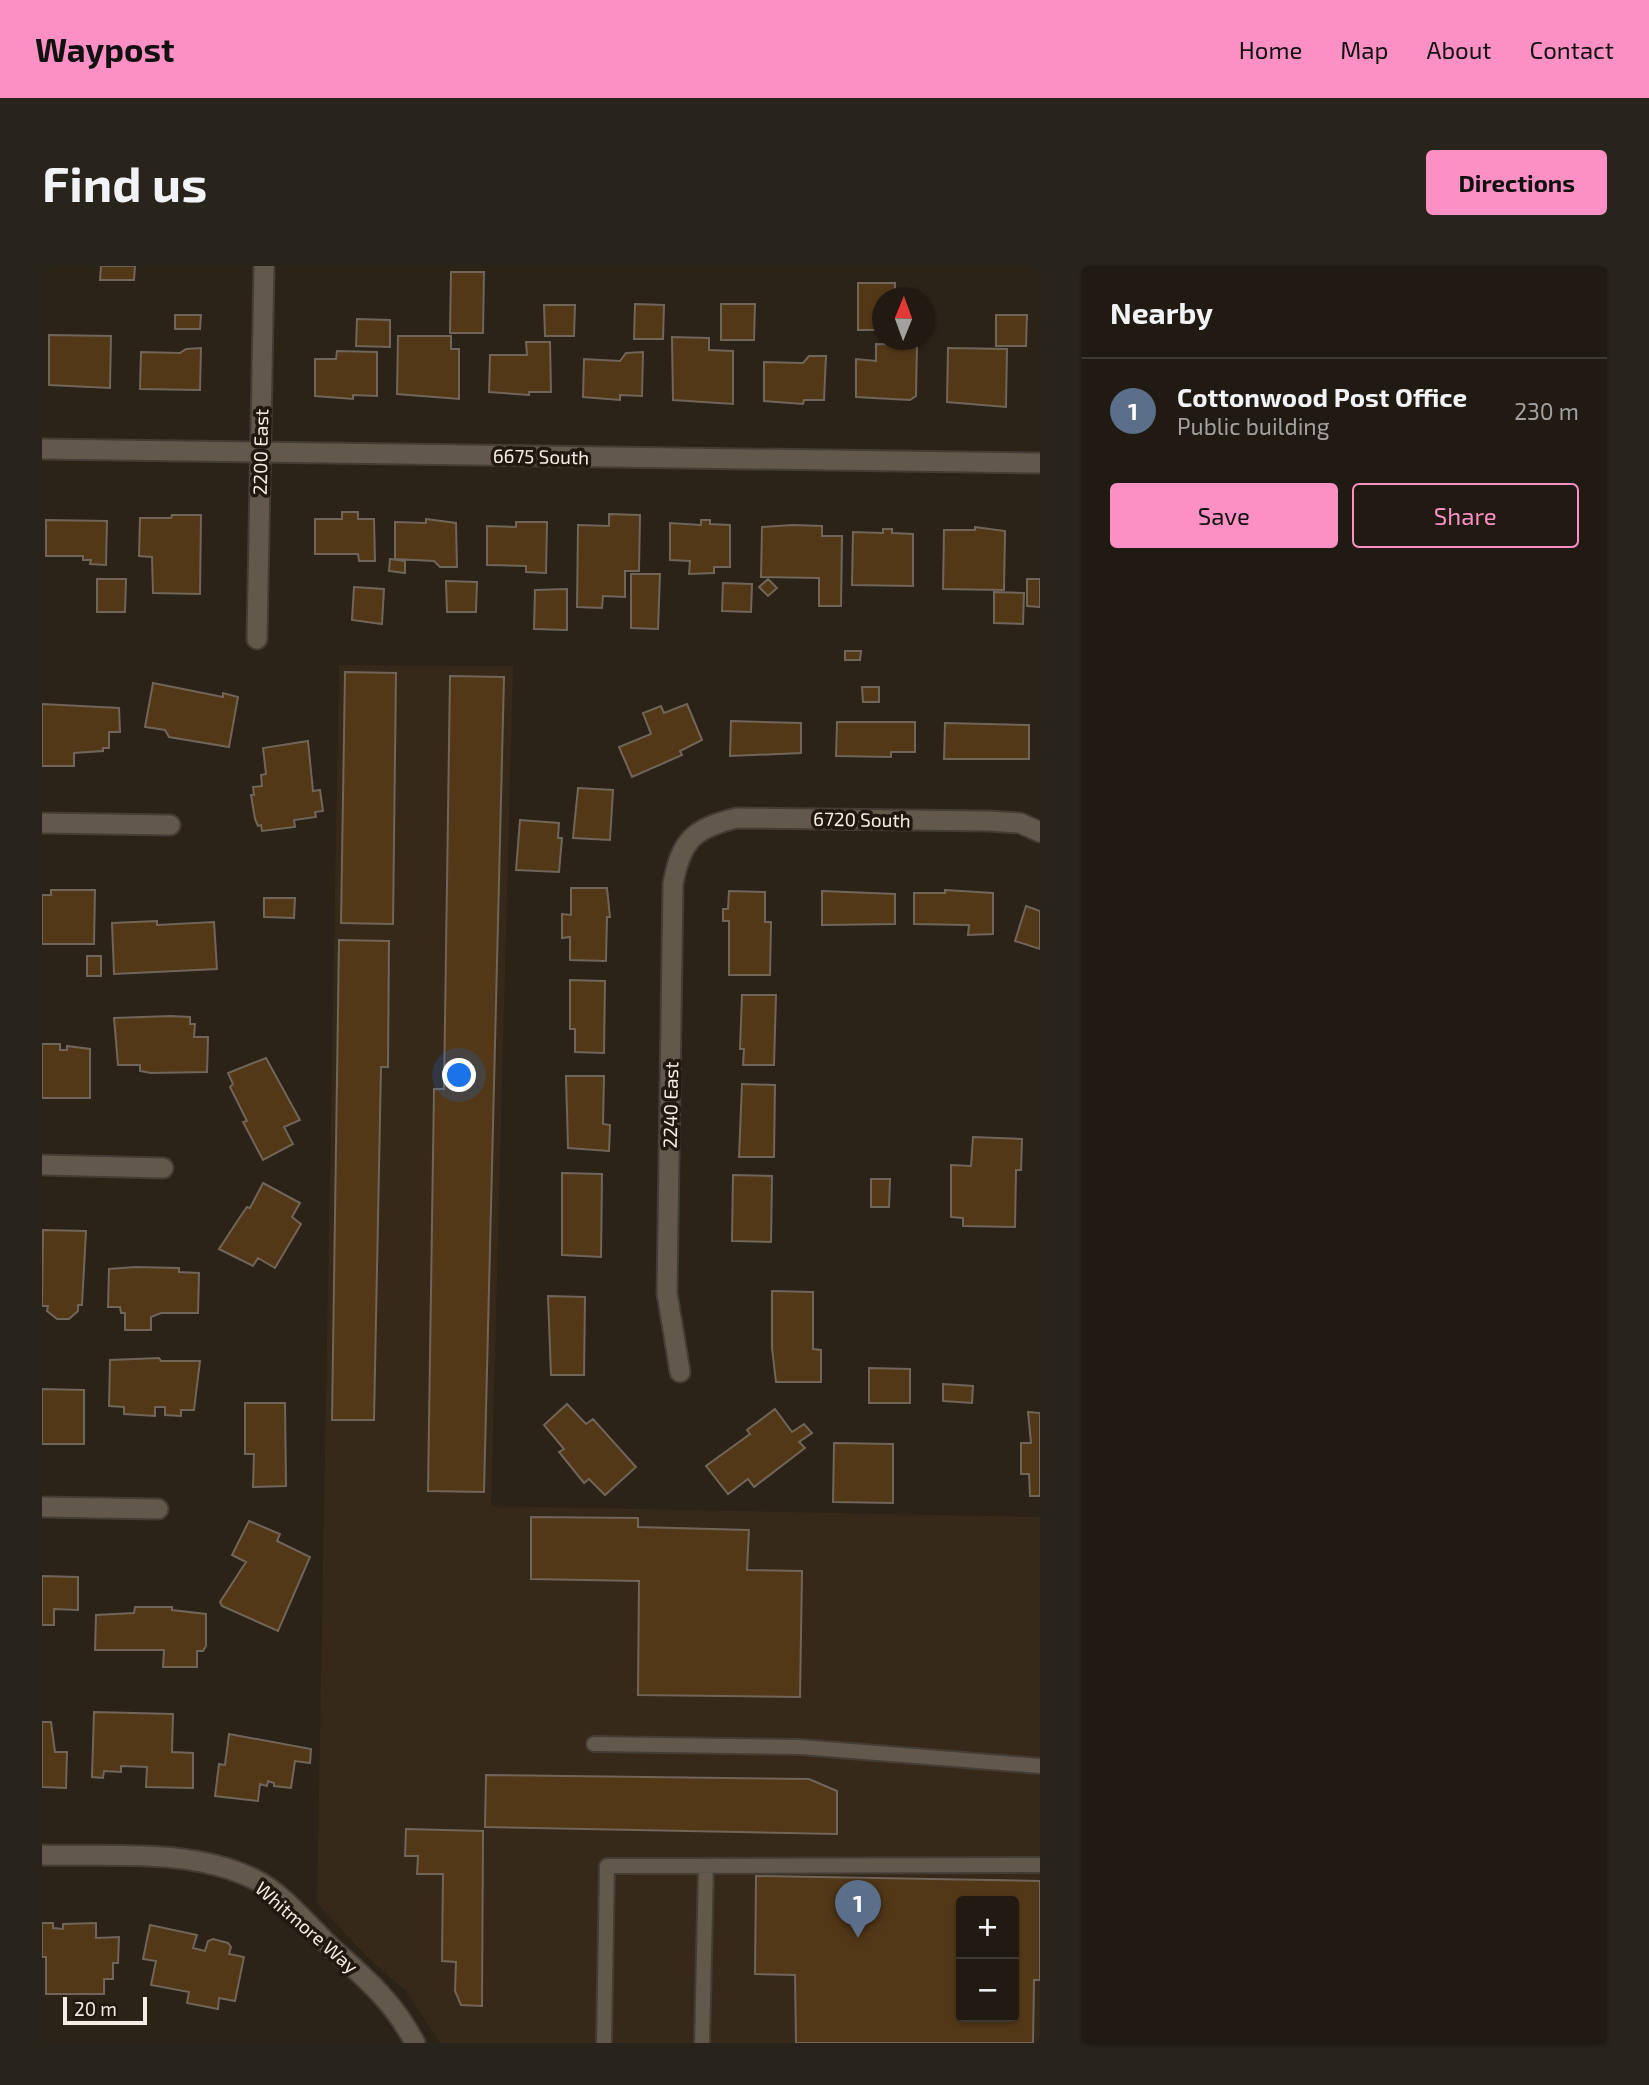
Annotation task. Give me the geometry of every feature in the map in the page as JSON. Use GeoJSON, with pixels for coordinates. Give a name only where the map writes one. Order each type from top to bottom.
{"type":"FeatureCollection","features":[{"type":"Feature","properties":{"kind":"street","name":"2200 East"},"geometry":{"type":"LineString","coordinates":[[257,639],[264,266]]}},
{"type":"Feature","properties":{"kind":"street","name":"6675 South"},"geometry":{"type":"LineString","coordinates":[[42,449],[1040,463]]}},
{"type":"Feature","properties":{"kind":"street","name":"6720 South"},"geometry":{"type":"LineString","coordinates":[[687,841],[709,825],[737,818],[989,821],[1020,823],[1040,832]]}},
{"type":"Feature","properties":{"kind":"street"},"geometry":{"type":"LineString","coordinates":[[42,823],[170,825]]}},
{"type":"Feature","properties":{"kind":"street","name":"2240 East"},"geometry":{"type":"LineString","coordinates":[[680,1372],[667,1293],[667,1266],[673,884],[677,861],[687,841]]}},
{"type":"Feature","properties":{"kind":"street"},"geometry":{"type":"LineString","coordinates":[[42,1165],[163,1168]]}},
{"type":"Feature","properties":{"kind":"street"},"geometry":{"type":"LineString","coordinates":[[42,1507],[158,1509]]}},
{"type":"Feature","properties":{"kind":"street","name":"Whitmore Way"},"geometry":{"type":"LineString","coordinates":[[42,1856],[156,1858],[209,1863],[254,1879],[371,1983],[399,2012],[415,2043]]}},
{"type":"Feature","properties":{"kind":"lane"},"geometry":{"type":"LineString","coordinates":[[594,1744],[801,1747],[1040,1766]]}},
{"type":"Feature","properties":{"kind":"lane"},"geometry":{"type":"LineString","coordinates":[[604,2043],[607,1866],[1040,1865]]}},
{"type":"Feature","properties":{"kind":"lane"},"geometry":{"type":"LineString","coordinates":[[702,2043],[706,1866]]}},
{"type":"Feature","properties":{"kind":"shaded area"},"geometry":{"type":"Polygon","coordinates":[[[339,665],[513,666],[491,1506],[1040,1517],[1040,2043],[440,2043],[405,1990],[366,1956],[317,1903],[339,665]]]}},
{"type":"Feature","properties":{"kind":"building"},"geometry":{"type":"Polygon","coordinates":[[[101,266],[135,266],[134,280],[100,280],[101,266]]]}},
{"type":"Feature","properties":{"kind":"building"},"geometry":{"type":"Polygon","coordinates":[[[451,272],[484,272],[483,333],[450,333],[451,272]]]}},
{"type":"Feature","properties":{"kind":"building"},"geometry":{"type":"Polygon","coordinates":[[[858,283],[895,283],[895,287],[872,287],[872,330],[858,330],[858,283]]]}},
{"type":"Feature","properties":{"kind":"building"},"geometry":{"type":"Polygon","coordinates":[[[635,304],[664,305],[663,339],[634,339],[635,304]]]}},
{"type":"Feature","properties":{"kind":"building"},"geometry":{"type":"Polygon","coordinates":[[[721,304],[755,304],[754,340],[721,340],[721,304]]]}},
{"type":"Feature","properties":{"kind":"building"},"geometry":{"type":"Polygon","coordinates":[[[544,305],[575,305],[574,336],[545,336],[544,305]]]}},
{"type":"Feature","properties":{"kind":"building"},"geometry":{"type":"Polygon","coordinates":[[[175,315],[201,315],[200,329],[175,329],[175,315]]]}},
{"type":"Feature","properties":{"kind":"building"},"geometry":{"type":"Polygon","coordinates":[[[996,315],[1027,315],[1026,346],[996,346],[996,315]]]}},
{"type":"Feature","properties":{"kind":"building"},"geometry":{"type":"Polygon","coordinates":[[[357,319],[390,320],[390,347],[356,346],[357,319]]]}},
{"type":"Feature","properties":{"kind":"building"},"geometry":{"type":"Polygon","coordinates":[[[49,335],[111,336],[110,388],[49,385],[49,335]]]}},
{"type":"Feature","properties":{"kind":"building"},"geometry":{"type":"Polygon","coordinates":[[[398,336],[451,336],[451,349],[459,349],[459,399],[397,394],[398,336]]]}},
{"type":"Feature","properties":{"kind":"building"},"geometry":{"type":"Polygon","coordinates":[[[672,337],[709,338],[709,350],[733,351],[733,404],[673,400],[672,337]]]}},
{"type":"Feature","properties":{"kind":"building"},"geometry":{"type":"Polygon","coordinates":[[[526,342],[550,342],[551,392],[529,392],[529,395],[489,392],[490,355],[527,355],[526,342]]]}},
{"type":"Feature","properties":{"kind":"building"},"geometry":{"type":"Polygon","coordinates":[[[201,348],[200,390],[140,389],[141,352],[180,353],[186,349],[201,348]]]}},
{"type":"Feature","properties":{"kind":"building"},"geometry":{"type":"Polygon","coordinates":[[[948,348],[1007,349],[1006,407],[947,402],[948,348]]]}},
{"type":"Feature","properties":{"kind":"building"},"geometry":{"type":"Polygon","coordinates":[[[876,350],[917,350],[916,396],[910,400],[856,397],[856,359],[876,361],[876,350]]]}},
{"type":"Feature","properties":{"kind":"building"},"geometry":{"type":"Polygon","coordinates":[[[337,351],[377,352],[377,396],[353,395],[353,399],[315,396],[315,359],[336,359],[337,351]]]}},
{"type":"Feature","properties":{"kind":"building"},"geometry":{"type":"Polygon","coordinates":[[[643,352],[642,396],[620,395],[620,400],[583,397],[584,359],[620,361],[626,353],[643,352]]]}},
{"type":"Feature","properties":{"kind":"building"},"geometry":{"type":"Polygon","coordinates":[[[809,356],[826,356],[824,400],[804,400],[803,404],[764,401],[764,362],[803,363],[809,356]]]}},
{"type":"Feature","properties":{"kind":"building"},"geometry":{"type":"Polygon","coordinates":[[[342,512],[358,512],[358,519],[374,519],[375,561],[359,561],[358,554],[315,554],[315,519],[342,519],[342,512]]]}},
{"type":"Feature","properties":{"kind":"building"},"geometry":{"type":"Polygon","coordinates":[[[609,514],[640,515],[639,571],[625,571],[625,597],[603,596],[602,608],[577,607],[578,525],[609,526],[609,514]]]}},
{"type":"Feature","properties":{"kind":"building"},"geometry":{"type":"Polygon","coordinates":[[[172,515],[201,515],[200,594],[153,593],[152,557],[139,556],[140,518],[171,518],[172,515]]]}},
{"type":"Feature","properties":{"kind":"building"},"geometry":{"type":"Polygon","coordinates":[[[426,519],[456,523],[457,567],[440,567],[434,561],[395,559],[395,522],[426,523],[426,519]]]}},
{"type":"Feature","properties":{"kind":"building"},"geometry":{"type":"Polygon","coordinates":[[[46,520],[107,521],[106,565],[90,564],[91,560],[83,560],[83,556],[46,556],[46,520]]]}},
{"type":"Feature","properties":{"kind":"building"},"geometry":{"type":"Polygon","coordinates":[[[701,520],[710,520],[710,524],[730,525],[730,567],[714,567],[714,573],[689,574],[690,561],[670,560],[670,523],[701,525],[701,520]]]}},
{"type":"Feature","properties":{"kind":"building"},"geometry":{"type":"Polygon","coordinates":[[[516,522],[547,522],[546,573],[526,572],[526,566],[487,565],[487,526],[516,527],[516,522]]]}},
{"type":"Feature","properties":{"kind":"building"},"geometry":{"type":"Polygon","coordinates":[[[822,526],[822,536],[842,536],[841,606],[819,606],[819,578],[761,577],[762,527],[822,526]]]}},
{"type":"Feature","properties":{"kind":"building"},"geometry":{"type":"Polygon","coordinates":[[[975,527],[1005,531],[1004,590],[943,589],[944,530],[975,530],[975,527]]]}},
{"type":"Feature","properties":{"kind":"building"},"geometry":{"type":"Polygon","coordinates":[[[883,529],[892,529],[892,533],[913,534],[913,586],[852,585],[853,532],[883,533],[883,529]]]}},
{"type":"Feature","properties":{"kind":"building"},"geometry":{"type":"Polygon","coordinates":[[[390,559],[405,561],[405,573],[389,571],[390,559]]]}},
{"type":"Feature","properties":{"kind":"building"},"geometry":{"type":"Polygon","coordinates":[[[631,574],[660,574],[658,629],[631,628],[631,574]]]}},
{"type":"Feature","properties":{"kind":"building"},"geometry":{"type":"Polygon","coordinates":[[[97,579],[126,579],[125,612],[97,612],[97,579]]]}},
{"type":"Feature","properties":{"kind":"building"},"geometry":{"type":"Polygon","coordinates":[[[768,579],[777,588],[768,596],[759,587],[768,579]]]}},
{"type":"Feature","properties":{"kind":"building"},"geometry":{"type":"Polygon","coordinates":[[[1027,579],[1040,579],[1040,607],[1027,606],[1027,579]]]}},
{"type":"Feature","properties":{"kind":"building"},"geometry":{"type":"Polygon","coordinates":[[[446,581],[477,582],[476,612],[447,612],[446,581]]]}},
{"type":"Feature","properties":{"kind":"building"},"geometry":{"type":"Polygon","coordinates":[[[723,583],[752,584],[751,612],[722,611],[723,583]]]}},
{"type":"Feature","properties":{"kind":"building"},"geometry":{"type":"Polygon","coordinates":[[[354,587],[384,589],[382,624],[352,620],[354,587]]]}},
{"type":"Feature","properties":{"kind":"building"},"geometry":{"type":"Polygon","coordinates":[[[567,589],[567,630],[534,629],[535,590],[567,589]]]}},
{"type":"Feature","properties":{"kind":"building"},"geometry":{"type":"Polygon","coordinates":[[[994,592],[1024,593],[1023,624],[994,623],[994,592]]]}},
{"type":"Feature","properties":{"kind":"building"},"geometry":{"type":"Polygon","coordinates":[[[845,651],[861,651],[860,660],[845,660],[845,651]]]}},
{"type":"Feature","properties":{"kind":"building"},"geometry":{"type":"Polygon","coordinates":[[[345,672],[396,673],[393,924],[341,923],[345,672]]]}},
{"type":"Feature","properties":{"kind":"building"},"geometry":{"type":"Polygon","coordinates":[[[450,676],[504,677],[484,1492],[428,1491],[434,1089],[444,1089],[450,676]]]}},
{"type":"Feature","properties":{"kind":"building"},"geometry":{"type":"Polygon","coordinates":[[[153,683],[223,697],[223,693],[238,697],[229,747],[169,737],[165,730],[145,727],[153,683]]]}},
{"type":"Feature","properties":{"kind":"building"},"geometry":{"type":"Polygon","coordinates":[[[862,687],[879,687],[879,702],[863,702],[862,687]]]}},
{"type":"Feature","properties":{"kind":"building"},"geometry":{"type":"Polygon","coordinates":[[[42,704],[119,708],[120,732],[109,732],[109,748],[103,748],[103,751],[74,753],[74,766],[42,766],[42,704]]]}},
{"type":"Feature","properties":{"kind":"building"},"geometry":{"type":"Polygon","coordinates":[[[687,704],[702,740],[680,751],[682,755],[632,777],[619,747],[651,734],[643,713],[661,706],[664,713],[687,704]]]}},
{"type":"Feature","properties":{"kind":"building"},"geometry":{"type":"Polygon","coordinates":[[[731,721],[801,723],[801,753],[730,756],[731,721]]]}},
{"type":"Feature","properties":{"kind":"building"},"geometry":{"type":"Polygon","coordinates":[[[837,722],[915,722],[915,752],[891,752],[891,757],[836,756],[837,722]]]}},
{"type":"Feature","properties":{"kind":"building"},"geometry":{"type":"Polygon","coordinates":[[[945,723],[1029,725],[1029,759],[944,759],[945,723]]]}},
{"type":"Feature","properties":{"kind":"building"},"geometry":{"type":"Polygon","coordinates":[[[308,741],[313,791],[320,790],[323,811],[315,812],[316,817],[294,820],[295,827],[262,831],[261,825],[258,826],[255,819],[251,795],[254,795],[253,787],[262,786],[261,775],[266,774],[263,748],[308,741]]]}},
{"type":"Feature","properties":{"kind":"building"},"geometry":{"type":"Polygon","coordinates":[[[578,788],[613,790],[610,840],[573,838],[578,788]]]}},
{"type":"Feature","properties":{"kind":"building"},"geometry":{"type":"Polygon","coordinates":[[[520,820],[559,823],[558,838],[562,838],[559,872],[516,870],[520,820]]]}},
{"type":"Feature","properties":{"kind":"building"},"geometry":{"type":"Polygon","coordinates":[[[571,888],[607,888],[610,917],[607,917],[606,961],[570,960],[570,937],[562,938],[562,914],[571,915],[571,888]]]}},
{"type":"Feature","properties":{"kind":"building"},"geometry":{"type":"Polygon","coordinates":[[[51,890],[95,890],[94,944],[42,944],[42,895],[51,895],[51,890]]]}},
{"type":"Feature","properties":{"kind":"building"},"geometry":{"type":"Polygon","coordinates":[[[945,890],[993,893],[993,934],[968,935],[969,925],[914,924],[914,893],[945,893],[945,890]]]}},
{"type":"Feature","properties":{"kind":"building"},"geometry":{"type":"Polygon","coordinates":[[[729,891],[765,892],[765,922],[771,922],[770,975],[729,975],[729,921],[723,921],[723,909],[728,909],[729,891]]]}},
{"type":"Feature","properties":{"kind":"building"},"geometry":{"type":"Polygon","coordinates":[[[822,891],[895,894],[895,924],[822,925],[822,891]]]}},
{"type":"Feature","properties":{"kind":"building"},"geometry":{"type":"Polygon","coordinates":[[[264,898],[295,898],[294,918],[264,917],[264,898]]]}},
{"type":"Feature","properties":{"kind":"building"},"geometry":{"type":"Polygon","coordinates":[[[1026,906],[1040,911],[1040,949],[1015,941],[1026,906]]]}},
{"type":"Feature","properties":{"kind":"building"},"geometry":{"type":"Polygon","coordinates":[[[157,921],[157,925],[214,922],[217,969],[114,974],[112,923],[157,921]]]}},
{"type":"Feature","properties":{"kind":"building"},"geometry":{"type":"Polygon","coordinates":[[[339,940],[389,941],[388,1067],[381,1067],[374,1420],[332,1420],[339,940]]]}},
{"type":"Feature","properties":{"kind":"building"},"geometry":{"type":"Polygon","coordinates":[[[87,956],[101,956],[101,976],[87,976],[87,956]]]}},
{"type":"Feature","properties":{"kind":"building"},"geometry":{"type":"Polygon","coordinates":[[[570,980],[605,981],[604,1053],[575,1052],[575,1029],[570,1029],[570,980]]]}},
{"type":"Feature","properties":{"kind":"building"},"geometry":{"type":"Polygon","coordinates":[[[742,995],[776,995],[774,1065],[743,1065],[744,1049],[740,1049],[742,995]]]}},
{"type":"Feature","properties":{"kind":"building"},"geometry":{"type":"Polygon","coordinates":[[[190,1017],[190,1024],[195,1024],[194,1037],[208,1037],[207,1072],[151,1073],[140,1071],[140,1065],[118,1065],[114,1018],[190,1017]]]}},
{"type":"Feature","properties":{"kind":"building"},"geometry":{"type":"Polygon","coordinates":[[[42,1044],[60,1044],[60,1050],[67,1050],[67,1046],[90,1049],[90,1098],[42,1098],[42,1044]]]}},
{"type":"Feature","properties":{"kind":"building"},"geometry":{"type":"Polygon","coordinates":[[[266,1058],[300,1120],[284,1127],[293,1144],[263,1160],[243,1122],[247,1121],[230,1087],[233,1084],[228,1073],[266,1058]]]}},
{"type":"Feature","properties":{"kind":"building"},"geometry":{"type":"Polygon","coordinates":[[[566,1076],[604,1076],[603,1124],[610,1125],[609,1151],[568,1148],[566,1076]]]}},
{"type":"Feature","properties":{"kind":"building"},"geometry":{"type":"Polygon","coordinates":[[[742,1084],[775,1085],[774,1157],[739,1157],[742,1084]]]}},
{"type":"Feature","properties":{"kind":"building"},"geometry":{"type":"Polygon","coordinates":[[[973,1137],[1022,1139],[1021,1170],[1016,1170],[1015,1227],[963,1226],[963,1218],[951,1217],[951,1165],[971,1166],[973,1137]]]}},
{"type":"Feature","properties":{"kind":"building"},"geometry":{"type":"Polygon","coordinates":[[[562,1173],[602,1174],[601,1257],[562,1255],[562,1173]]]}},
{"type":"Feature","properties":{"kind":"building"},"geometry":{"type":"Polygon","coordinates":[[[733,1175],[772,1176],[771,1242],[732,1241],[733,1175]]]}},
{"type":"Feature","properties":{"kind":"building"},"geometry":{"type":"Polygon","coordinates":[[[871,1179],[890,1179],[889,1207],[871,1207],[871,1179]]]}},
{"type":"Feature","properties":{"kind":"building"},"geometry":{"type":"Polygon","coordinates":[[[263,1183],[300,1203],[292,1217],[301,1224],[275,1268],[258,1258],[253,1266],[219,1249],[247,1207],[250,1208],[263,1183]]]}},
{"type":"Feature","properties":{"kind":"building"},"geometry":{"type":"Polygon","coordinates":[[[43,1230],[86,1231],[82,1305],[78,1305],[78,1311],[69,1319],[57,1319],[47,1311],[48,1306],[42,1306],[43,1230]]]}},
{"type":"Feature","properties":{"kind":"building"},"geometry":{"type":"Polygon","coordinates":[[[179,1268],[179,1272],[199,1273],[198,1313],[161,1313],[151,1317],[151,1330],[125,1330],[125,1313],[121,1313],[120,1307],[108,1307],[109,1269],[179,1268]]]}},
{"type":"Feature","properties":{"kind":"building"},"geometry":{"type":"Polygon","coordinates":[[[772,1291],[813,1292],[813,1349],[821,1350],[821,1382],[776,1382],[772,1348],[772,1291]]]}},
{"type":"Feature","properties":{"kind":"building"},"geometry":{"type":"Polygon","coordinates":[[[548,1296],[585,1297],[584,1375],[551,1375],[548,1296]]]}},
{"type":"Feature","properties":{"kind":"building"},"geometry":{"type":"Polygon","coordinates":[[[159,1358],[161,1361],[200,1361],[194,1410],[181,1410],[181,1416],[165,1415],[165,1407],[155,1407],[155,1416],[124,1414],[124,1407],[109,1406],[110,1360],[159,1358]]]}},
{"type":"Feature","properties":{"kind":"building"},"geometry":{"type":"Polygon","coordinates":[[[869,1368],[910,1369],[910,1403],[869,1403],[869,1368]]]}},
{"type":"Feature","properties":{"kind":"building"},"geometry":{"type":"Polygon","coordinates":[[[943,1384],[973,1386],[972,1403],[943,1401],[943,1384]]]}},
{"type":"Feature","properties":{"kind":"building"},"geometry":{"type":"Polygon","coordinates":[[[42,1389],[84,1390],[84,1444],[42,1444],[42,1389]]]}},
{"type":"Feature","properties":{"kind":"building"},"geometry":{"type":"Polygon","coordinates":[[[245,1403],[285,1403],[286,1486],[253,1487],[254,1454],[245,1454],[245,1403]]]}},
{"type":"Feature","properties":{"kind":"building"},"geometry":{"type":"Polygon","coordinates":[[[567,1404],[586,1424],[593,1419],[636,1467],[605,1495],[589,1479],[584,1483],[559,1452],[564,1449],[544,1425],[567,1404]]]}},
{"type":"Feature","properties":{"kind":"building"},"geometry":{"type":"Polygon","coordinates":[[[775,1409],[792,1432],[804,1424],[812,1433],[799,1442],[805,1448],[754,1487],[748,1479],[728,1494],[706,1466],[750,1434],[747,1430],[775,1409]]]}},
{"type":"Feature","properties":{"kind":"building"},"geometry":{"type":"Polygon","coordinates":[[[1028,1412],[1040,1413],[1040,1496],[1030,1496],[1029,1474],[1021,1474],[1021,1443],[1031,1443],[1028,1412]]]}},
{"type":"Feature","properties":{"kind":"building"},"geometry":{"type":"Polygon","coordinates":[[[834,1443],[893,1444],[893,1503],[833,1502],[834,1443]]]}},
{"type":"Feature","properties":{"kind":"building"},"geometry":{"type":"Polygon","coordinates":[[[531,1517],[638,1518],[638,1527],[749,1530],[747,1570],[802,1571],[800,1697],[638,1695],[639,1581],[531,1579],[531,1517]]]}},
{"type":"Feature","properties":{"kind":"building"},"geometry":{"type":"Polygon","coordinates":[[[249,1521],[280,1534],[277,1541],[310,1557],[278,1631],[222,1606],[220,1602],[246,1562],[232,1555],[249,1521]]]}},
{"type":"Feature","properties":{"kind":"building"},"geometry":{"type":"Polygon","coordinates":[[[42,1576],[78,1577],[78,1610],[54,1609],[54,1625],[42,1625],[42,1576]]]}},
{"type":"Feature","properties":{"kind":"building"},"geometry":{"type":"Polygon","coordinates":[[[135,1607],[172,1607],[172,1610],[206,1614],[206,1646],[203,1651],[197,1651],[197,1667],[163,1667],[164,1650],[95,1650],[96,1615],[134,1613],[135,1607]]]}},
{"type":"Feature","properties":{"kind":"building"},"geometry":{"type":"Polygon","coordinates":[[[94,1712],[173,1714],[172,1752],[193,1753],[193,1788],[146,1787],[147,1767],[121,1766],[121,1772],[104,1771],[103,1778],[92,1777],[94,1712]]]}},
{"type":"Feature","properties":{"kind":"building"},"geometry":{"type":"Polygon","coordinates":[[[42,1722],[51,1722],[55,1752],[67,1752],[66,1788],[42,1787],[42,1722]]]}},
{"type":"Feature","properties":{"kind":"building"},"geometry":{"type":"Polygon","coordinates":[[[229,1734],[311,1749],[310,1763],[295,1761],[291,1788],[274,1786],[274,1783],[268,1781],[267,1786],[260,1784],[258,1801],[215,1796],[219,1764],[225,1765],[229,1734]]]}},
{"type":"Feature","properties":{"kind":"building"},"geometry":{"type":"Polygon","coordinates":[[[486,1775],[809,1779],[837,1791],[837,1834],[485,1827],[486,1775]]]}},
{"type":"Feature","properties":{"kind":"building"},"geometry":{"type":"Polygon","coordinates":[[[406,1829],[483,1831],[482,2006],[461,2005],[455,1991],[456,1962],[442,1961],[443,1874],[417,1874],[418,1856],[405,1856],[406,1829]]]}},
{"type":"Feature","properties":{"kind":"building"},"geometry":{"type":"Polygon","coordinates":[[[756,1876],[1040,1881],[1040,1980],[1034,1980],[1033,2043],[796,2043],[795,1975],[755,1974],[756,1876]]]}},
{"type":"Feature","properties":{"kind":"building"},"geometry":{"type":"Polygon","coordinates":[[[42,1923],[53,1923],[53,1928],[63,1929],[63,1924],[96,1923],[96,1938],[119,1937],[118,1963],[113,1963],[113,1979],[104,1979],[104,1994],[46,1994],[42,1923]]]}},
{"type":"Feature","properties":{"kind":"building"},"geometry":{"type":"Polygon","coordinates":[[[150,1925],[197,1935],[193,1948],[205,1951],[208,1941],[213,1939],[228,1943],[231,1947],[229,1954],[244,1957],[235,2001],[219,1998],[218,2009],[187,2003],[189,1992],[151,1985],[156,1961],[143,1959],[150,1925]]]}},
{"type":"Feature","properties":{"kind":"place","name":"Cottonwood Post Office"},"geometry":{"type":"Point","coordinates":[858,1938]}}]}
